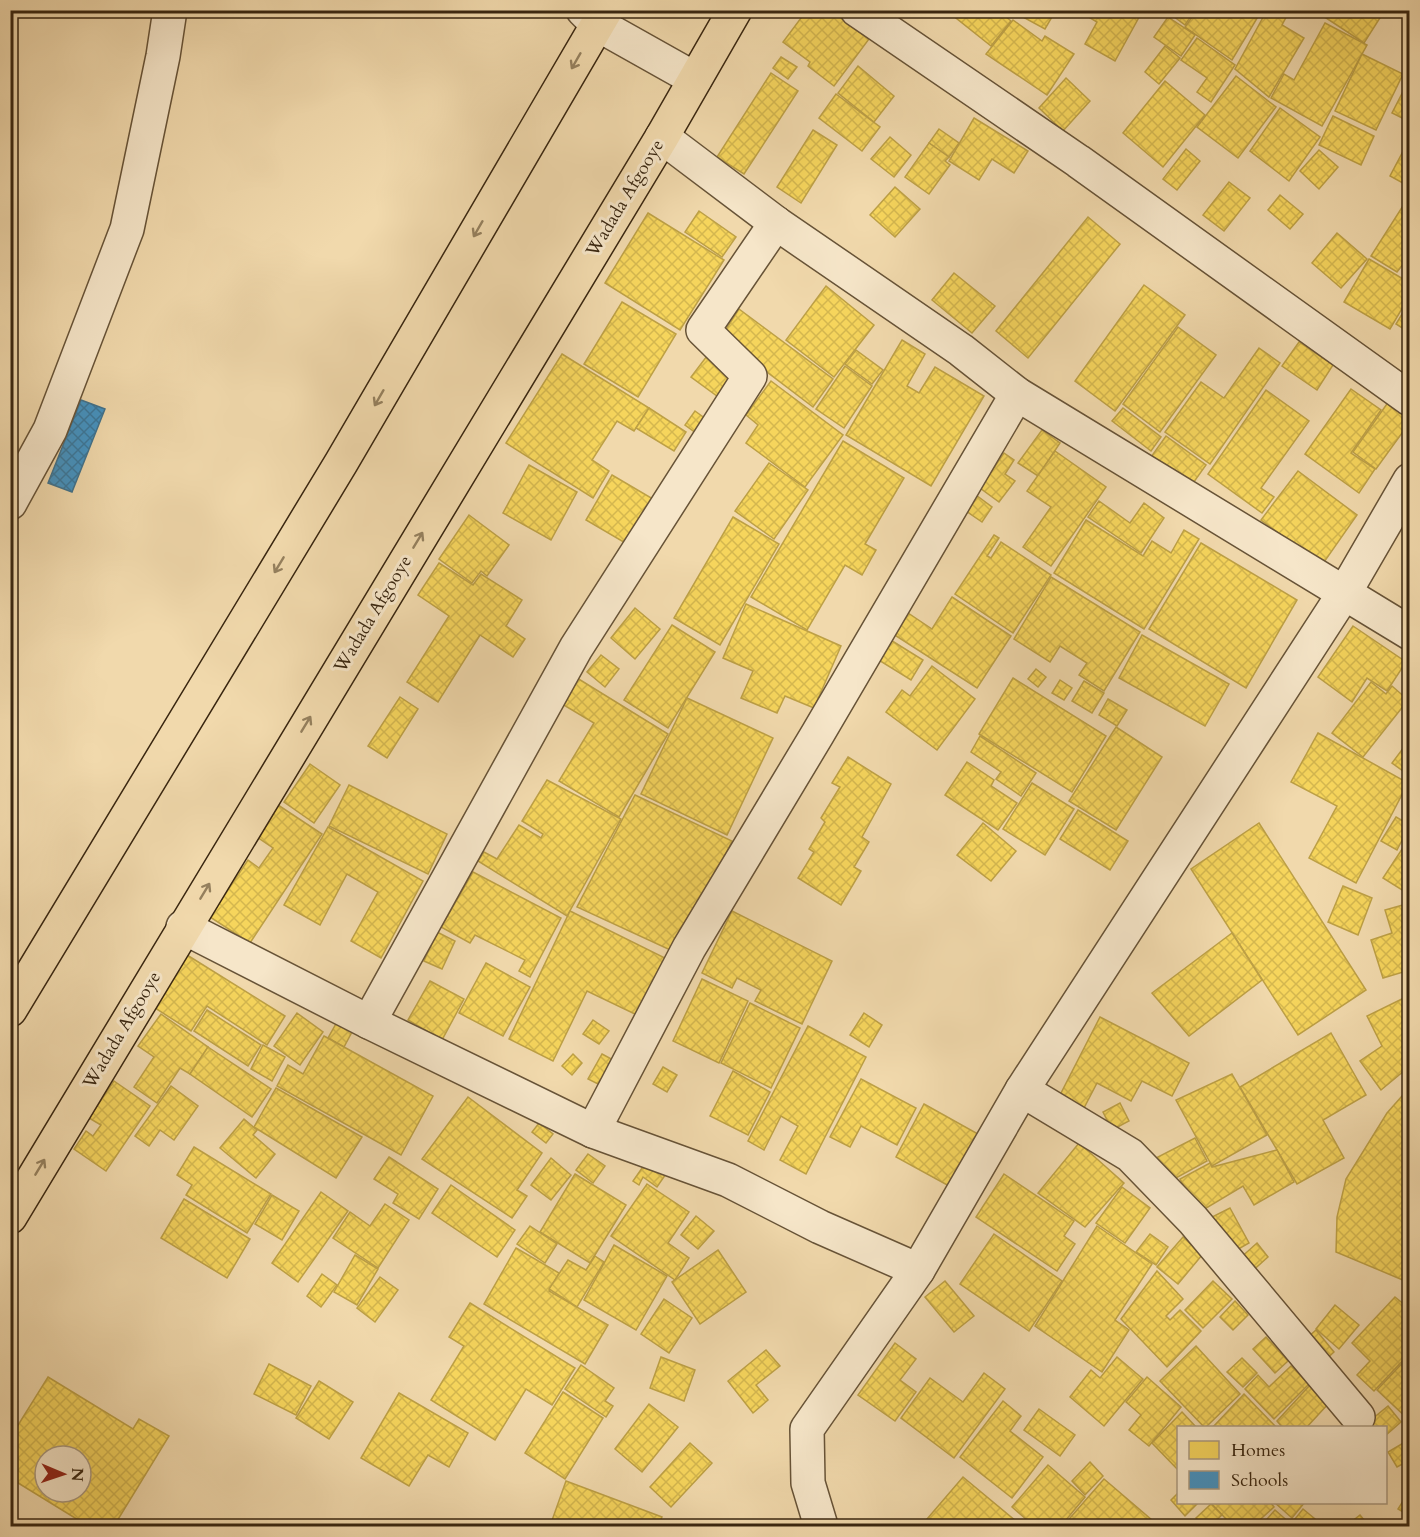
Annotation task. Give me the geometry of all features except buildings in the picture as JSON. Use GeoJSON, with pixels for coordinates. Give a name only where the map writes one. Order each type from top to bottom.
{"type":"FeatureCollection","features":[{"type":"Feature","properties":{"kind":"highway","name":"Wadada Afgooye"},"geometry":{"type":"LineString","coordinates":[[10,1217],[662,137],[735,10]]}},
{"type":"Feature","properties":{"kind":"highway"},"geometry":{"type":"LineString","coordinates":[[10,1010],[341,463],[595,15]]}},
{"type":"Feature","properties":{"kind":"street"},"geometry":{"type":"LineString","coordinates":[[10,503],[50,430],[127,230],[163,56],[170,10]]}},
{"type":"Feature","properties":{"kind":"street"},"geometry":{"type":"LineString","coordinates":[[857,10],[1087,168],[1410,399]]}},
{"type":"Feature","properties":{"kind":"street"},"geometry":{"type":"LineString","coordinates":[[595,15],[695,79]]}},
{"type":"Feature","properties":{"kind":"street"},"geometry":{"type":"LineString","coordinates":[[662,137],[776,223],[961,350],[1017,394],[1410,633]]}},
{"type":"Feature","properties":{"kind":"street"},"geometry":{"type":"LineString","coordinates":[[369,1022],[576,648],[750,376],[702,330],[776,223]]}},
{"type":"Feature","properties":{"kind":"street"},"geometry":{"type":"LineString","coordinates":[[593,1131],[689,948],[818,735],[1017,394]]}},
{"type":"Feature","properties":{"kind":"street"},"geometry":{"type":"LineString","coordinates":[[821,1527],[808,1483],[807,1430],[918,1270],[1022,1090],[1345,592],[1410,480]]}},
{"type":"Feature","properties":{"kind":"street"},"geometry":{"type":"LineString","coordinates":[[183,927],[369,1022],[593,1131],[728,1180],[820,1227],[918,1270]]}},
{"type":"Feature","properties":{"kind":"street"},"geometry":{"type":"LineString","coordinates":[[1022,1090],[1130,1155],[1193,1220],[1358,1417]]}}]}
